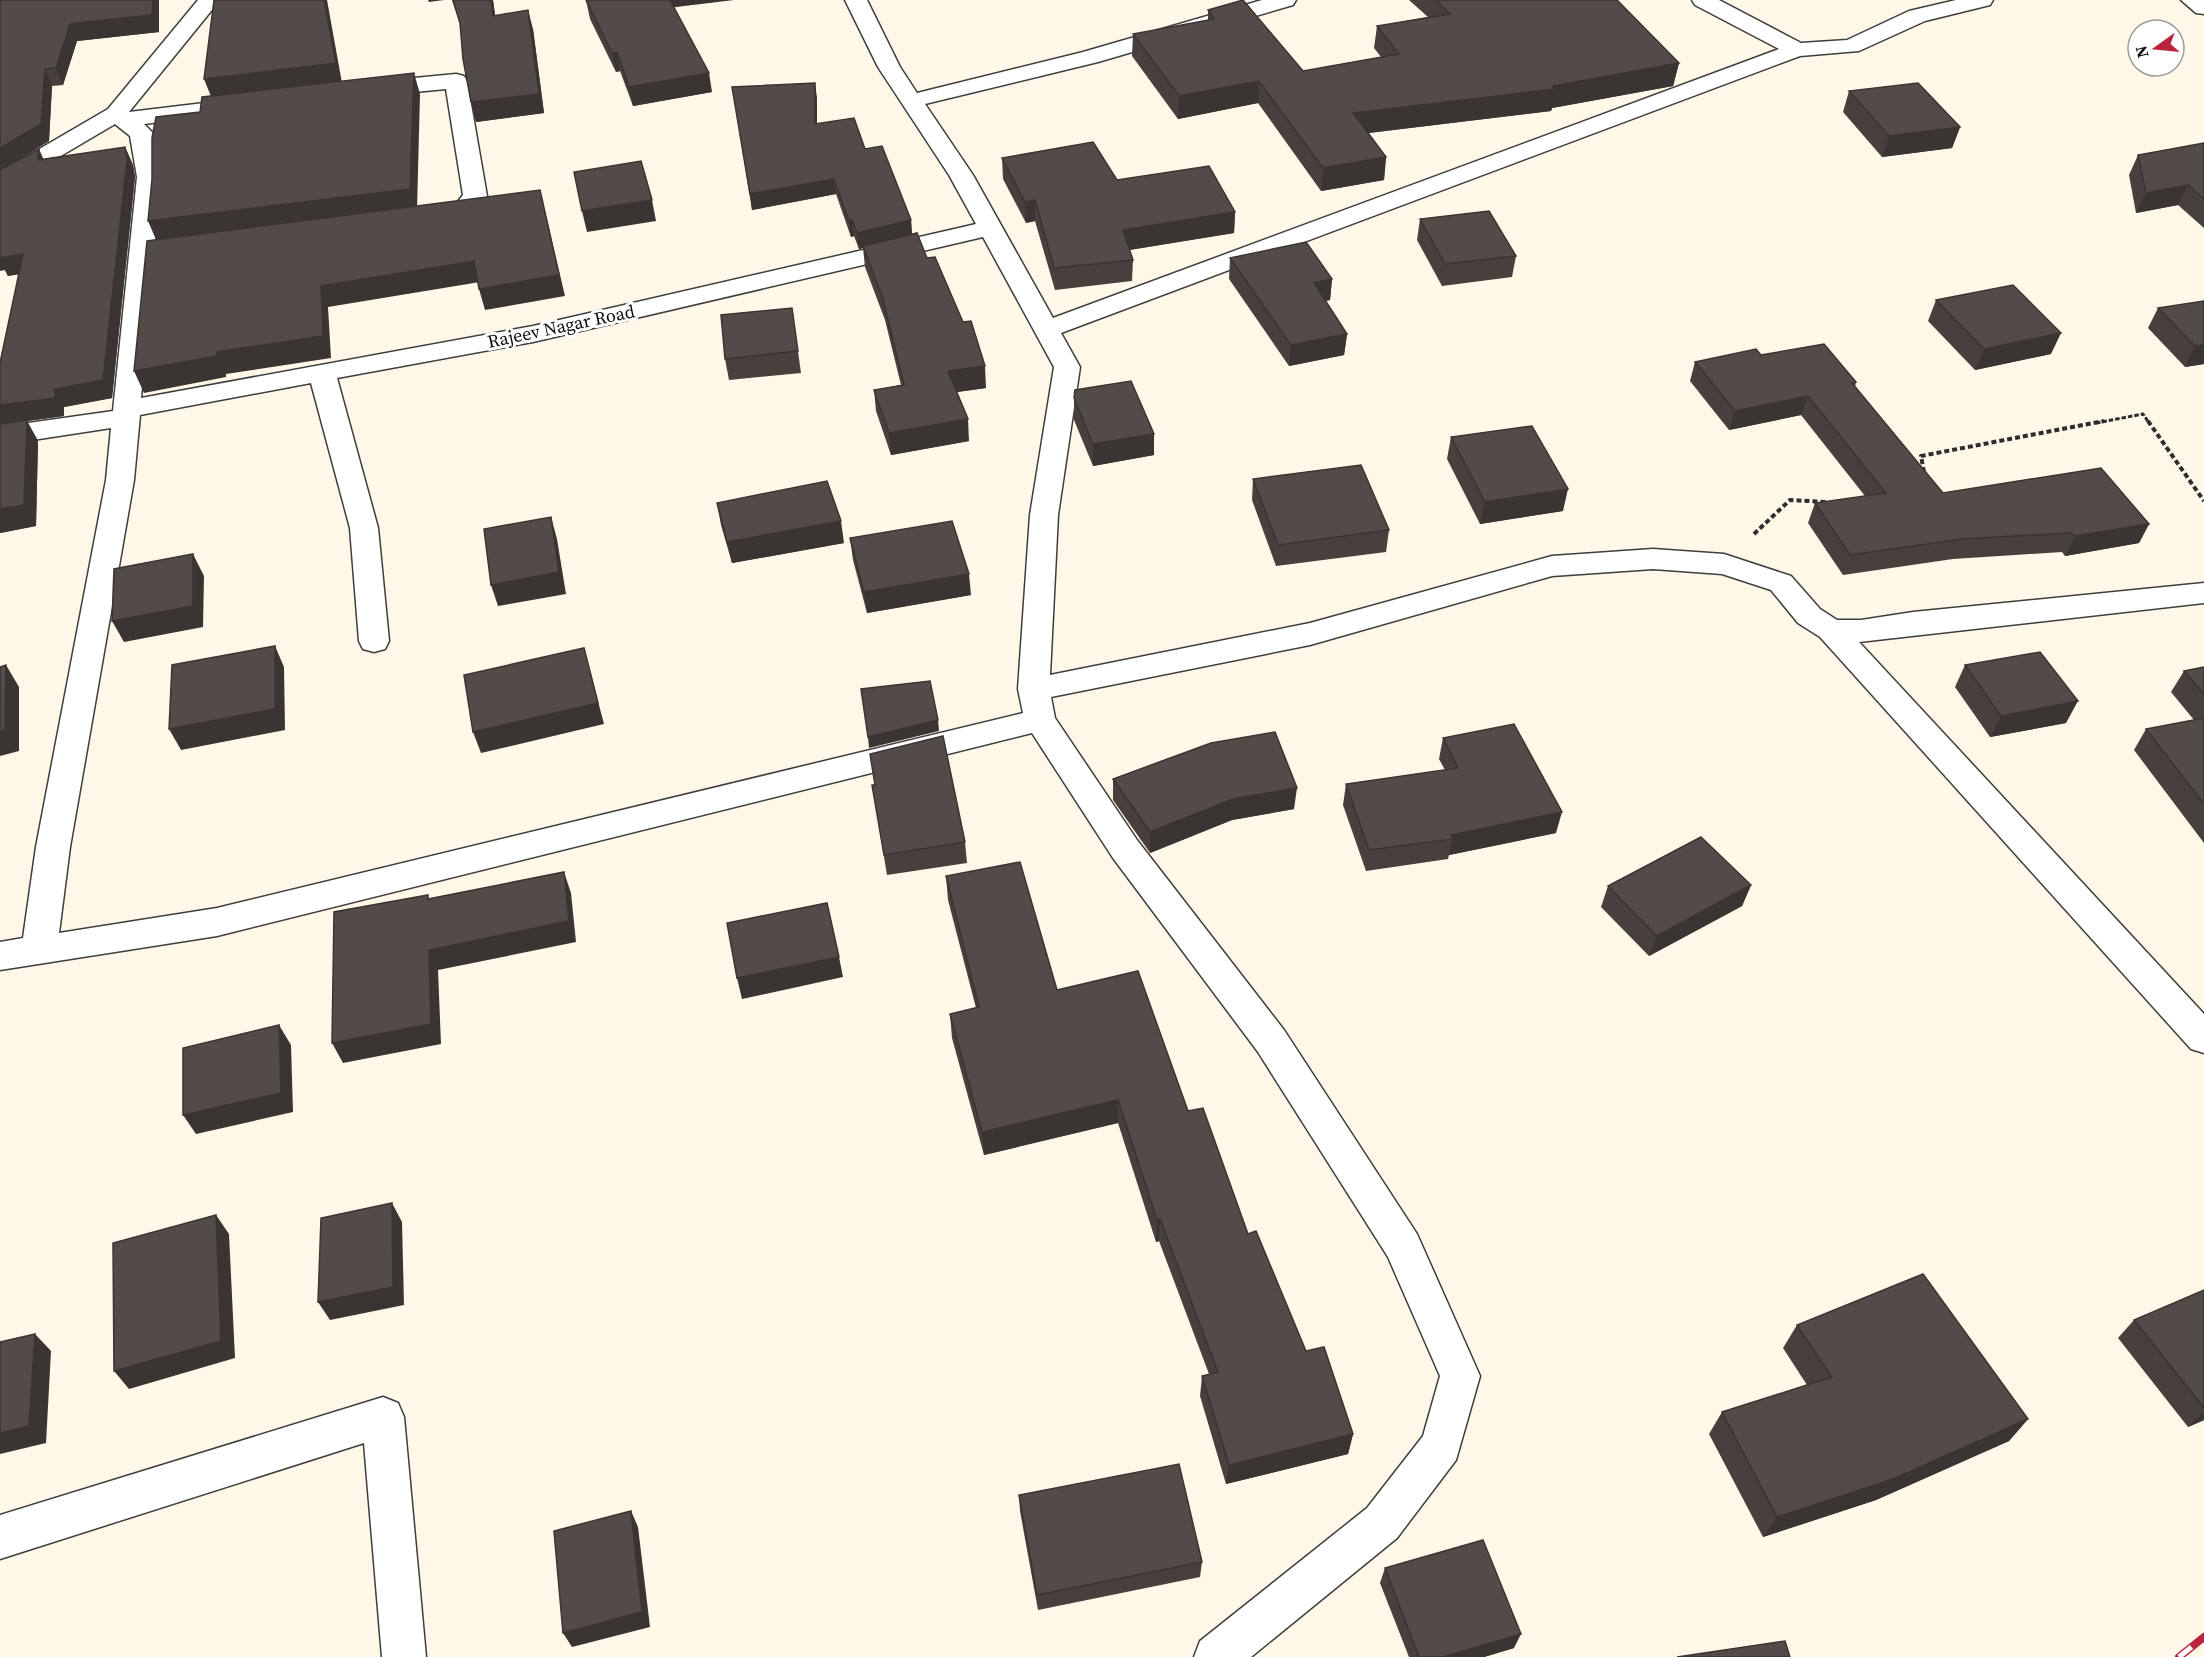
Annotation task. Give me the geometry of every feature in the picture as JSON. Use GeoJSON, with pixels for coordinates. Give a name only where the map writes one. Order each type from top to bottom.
{"type":"FeatureCollection","features":[{"type":"Feature","properties":{"kind":"street"},"geometry":{"type":"LineString","coordinates":[[120,117],[209,0]]}},
{"type":"Feature","properties":{"kind":"street"},"geometry":{"type":"LineString","coordinates":[[856,0],[889,67],[961,175],[1067,367],[1044,514],[1037,704],[1125,849],[1271,1041],[1403,1246],[1460,1376],[1441,1446],[1382,1523],[1216,1657]]}},
{"type":"Feature","properties":{"kind":"street"},"geometry":{"type":"LineString","coordinates":[[911,101],[1090,57],[1285,0]]}},
{"type":"Feature","properties":{"kind":"street"},"geometry":{"type":"LineString","coordinates":[[1703,0],[1797,50]]}},
{"type":"Feature","properties":{"kind":"street"},"geometry":{"type":"LineString","coordinates":[[1046,330],[1797,50],[1851,46],[1917,16],[1982,0]]}},
{"type":"Feature","properties":{"kind":"street"},"geometry":{"type":"LineString","coordinates":[[2192,0],[2204,8]]}},
{"type":"Feature","properties":{"kind":"street"},"geometry":{"type":"LineString","coordinates":[[348,92],[456,81],[475,196],[464,210],[413,220]]}},
{"type":"Feature","properties":{"kind":"street"},"geometry":{"type":"LineString","coordinates":[[0,182],[120,117],[265,102]]}},
{"type":"Feature","properties":{"kind":"street"},"geometry":{"type":"LineString","coordinates":[[39,950],[53,847],[120,480],[128,413],[154,253],[149,177],[141,133],[120,117]]}},
{"type":"Feature","properties":{"kind":"street","name":"Rajeev Nagar Road"},"geometry":{"type":"LineString","coordinates":[[0,436],[533,334],[990,228]]}},
{"type":"Feature","properties":{"kind":"street"},"geometry":{"type":"LineString","coordinates":[[322,374],[364,528],[374,640]]}},
{"type":"Feature","properties":{"kind":"street"},"geometry":{"type":"LineString","coordinates":[[0,956],[217,922],[1037,704],[1310,634],[1552,566],[1653,559],[1731,566],[1781,584],[1809,616],[1831,630],[2204,1038]]}},
{"type":"Feature","properties":{"kind":"street"},"geometry":{"type":"LineString","coordinates":[[1831,630],[1861,631],[1913,623],[2204,593]]}},
{"type":"Feature","properties":{"kind":"street"},"geometry":{"type":"LineString","coordinates":[[0,1537],[383,1417],[404,1657]]}},
{"type":"Feature","properties":{"kind":"path"},"geometry":{"type":"LineString","coordinates":[[1925,476],[1922,456],[2143,414],[2204,501]]}},
{"type":"Feature","properties":{"kind":"path"},"geometry":{"type":"LineString","coordinates":[[1731,566],[1758,529],[1790,500],[1834,502]]}},
{"type":"Feature","properties":{"kind":"building"},"geometry":{"type":"Polygon","coordinates":[[[0,0],[153,0],[152,15],[70,24],[56,68],[45,69],[41,124],[0,148],[0,0]]]}},
{"type":"Feature","properties":{"kind":"building"},"geometry":{"type":"Polygon","coordinates":[[[214,0],[324,0],[336,63],[204,79],[214,0]]]}},
{"type":"Feature","properties":{"kind":"building"},"geometry":{"type":"Polygon","coordinates":[[[453,0],[491,0],[493,16],[528,10],[539,94],[471,102],[463,59],[460,23],[453,0]]]}},
{"type":"Feature","properties":{"kind":"building"},"geometry":{"type":"Polygon","coordinates":[[[586,0],[670,0],[709,73],[629,87],[617,52],[612,53],[586,0]]]}},
{"type":"Feature","properties":{"kind":"building"},"geometry":{"type":"Polygon","coordinates":[[[1243,0],[1303,71],[1399,54],[1377,26],[1450,14],[1436,0],[1617,0],[1679,63],[1553,86],[1555,89],[1353,113],[1386,157],[1323,168],[1259,81],[1179,96],[1133,34],[1214,19],[1208,10],[1243,0]]]}},
{"type":"Feature","properties":{"kind":"building"},"geometry":{"type":"Polygon","coordinates":[[[414,73],[410,189],[148,221],[152,179],[152,138],[156,117],[200,112],[202,97],[414,73]]]}},
{"type":"Feature","properties":{"kind":"building"},"geometry":{"type":"Polygon","coordinates":[[[815,83],[815,124],[854,118],[865,149],[882,146],[911,220],[857,233],[852,220],[849,221],[834,179],[750,194],[732,87],[815,83]]]}},
{"type":"Feature","properties":{"kind":"building"},"geometry":{"type":"Polygon","coordinates":[[[1918,83],[1960,127],[1889,136],[1849,91],[1918,83]]]}},
{"type":"Feature","properties":{"kind":"building"},"geometry":{"type":"Polygon","coordinates":[[[1093,142],[1117,180],[1209,166],[1235,212],[1123,230],[1133,260],[1054,268],[1035,200],[1025,202],[1002,158],[1093,142]]]}},
{"type":"Feature","properties":{"kind":"building"},"geometry":{"type":"Polygon","coordinates":[[[2204,143],[2204,199],[2188,185],[2146,193],[2138,155],[2204,143]]]}},
{"type":"Feature","properties":{"kind":"building"},"geometry":{"type":"Polygon","coordinates":[[[125,147],[127,160],[103,380],[55,389],[55,398],[0,405],[0,363],[23,254],[0,258],[0,170],[39,149],[38,160],[125,147]]]}},
{"type":"Feature","properties":{"kind":"building"},"geometry":{"type":"Polygon","coordinates":[[[641,161],[652,200],[582,211],[574,172],[641,161]]]}},
{"type":"Feature","properties":{"kind":"building"},"geometry":{"type":"Polygon","coordinates":[[[540,190],[559,275],[479,289],[474,261],[321,286],[323,336],[217,352],[217,356],[134,371],[147,241],[540,190]]]}},
{"type":"Feature","properties":{"kind":"building"},"geometry":{"type":"Polygon","coordinates":[[[1489,211],[1516,256],[1445,264],[1420,219],[1489,211]]]}},
{"type":"Feature","properties":{"kind":"building"},"geometry":{"type":"Polygon","coordinates":[[[917,233],[927,258],[935,257],[963,322],[971,321],[985,366],[948,371],[968,419],[889,433],[874,390],[904,385],[883,299],[863,246],[917,233]]]}},
{"type":"Feature","properties":{"kind":"building"},"geometry":{"type":"Polygon","coordinates":[[[1306,242],[1332,279],[1314,283],[1347,334],[1291,345],[1230,258],[1306,242]]]}},
{"type":"Feature","properties":{"kind":"building"},"geometry":{"type":"Polygon","coordinates":[[[2013,285],[2061,333],[1984,349],[1936,300],[2013,285]]]}},
{"type":"Feature","properties":{"kind":"building"},"geometry":{"type":"Polygon","coordinates":[[[2204,301],[2204,345],[2195,346],[2158,308],[2204,301]]]}},
{"type":"Feature","properties":{"kind":"building"},"geometry":{"type":"Polygon","coordinates":[[[792,308],[798,351],[725,359],[721,315],[792,308]]]}},
{"type":"Feature","properties":{"kind":"building"},"geometry":{"type":"Polygon","coordinates":[[[1824,344],[1856,382],[1852,383],[1943,493],[2101,468],[2149,524],[2075,536],[2072,533],[1962,539],[1850,555],[1815,503],[1886,493],[1808,396],[1735,411],[1695,362],[1756,349],[1761,355],[1824,344]]]}},
{"type":"Feature","properties":{"kind":"building"},"geometry":{"type":"Polygon","coordinates":[[[1131,381],[1154,434],[1093,444],[1074,398],[1075,390],[1131,381]]]}},
{"type":"Feature","properties":{"kind":"building"},"geometry":{"type":"Polygon","coordinates":[[[27,420],[24,505],[0,509],[0,424],[27,420]]]}},
{"type":"Feature","properties":{"kind":"building"},"geometry":{"type":"Polygon","coordinates":[[[1532,426],[1568,489],[1485,502],[1451,437],[1532,426]]]}},
{"type":"Feature","properties":{"kind":"building"},"geometry":{"type":"Polygon","coordinates":[[[1361,465],[1389,530],[1278,545],[1253,479],[1361,465]]]}},
{"type":"Feature","properties":{"kind":"building"},"geometry":{"type":"Polygon","coordinates":[[[827,481],[841,521],[727,542],[717,503],[827,481]]]}},
{"type":"Feature","properties":{"kind":"building"},"geometry":{"type":"Polygon","coordinates":[[[551,517],[559,572],[491,585],[484,529],[551,517]]]}},
{"type":"Feature","properties":{"kind":"building"},"geometry":{"type":"Polygon","coordinates":[[[952,521],[969,574],[864,592],[850,538],[952,521]]]}},
{"type":"Feature","properties":{"kind":"building"},"geometry":{"type":"Polygon","coordinates":[[[193,554],[193,606],[112,621],[114,569],[193,554]]]}},
{"type":"Feature","properties":{"kind":"building"},"geometry":{"type":"Polygon","coordinates":[[[275,646],[275,709],[169,729],[172,665],[275,646]]]}},
{"type":"Feature","properties":{"kind":"building"},"geometry":{"type":"Polygon","coordinates":[[[584,648],[598,703],[473,732],[464,675],[584,648]]]}},
{"type":"Feature","properties":{"kind":"building"},"geometry":{"type":"Polygon","coordinates":[[[2040,652],[2078,701],[2001,716],[1965,665],[2040,652]]]}},
{"type":"Feature","properties":{"kind":"building"},"geometry":{"type":"Polygon","coordinates":[[[6,665],[5,730],[0,731],[0,667],[6,665]]]}},
{"type":"Feature","properties":{"kind":"building"},"geometry":{"type":"Polygon","coordinates":[[[2204,667],[2204,694],[2184,671],[2204,667]]]}},
{"type":"Feature","properties":{"kind":"building"},"geometry":{"type":"Polygon","coordinates":[[[930,681],[938,720],[868,737],[861,689],[930,681]]]}},
{"type":"Feature","properties":{"kind":"building"},"geometry":{"type":"Polygon","coordinates":[[[2204,718],[2204,804],[2146,729],[2204,718]]]}},
{"type":"Feature","properties":{"kind":"building"},"geometry":{"type":"Polygon","coordinates":[[[1514,724],[1562,812],[1451,835],[1453,839],[1369,850],[1346,784],[1458,768],[1443,738],[1514,724]]]}},
{"type":"Feature","properties":{"kind":"building"},"geometry":{"type":"Polygon","coordinates":[[[1275,732],[1297,788],[1233,799],[1150,832],[1113,779],[1211,743],[1275,732]]]}},
{"type":"Feature","properties":{"kind":"building"},"geometry":{"type":"Polygon","coordinates":[[[943,736],[965,842],[884,855],[872,785],[875,785],[870,754],[943,736]]]}},
{"type":"Feature","properties":{"kind":"building"},"geometry":{"type":"Polygon","coordinates":[[[1701,837],[1751,885],[1657,936],[1608,886],[1701,837]]]}},
{"type":"Feature","properties":{"kind":"building"},"geometry":{"type":"Polygon","coordinates":[[[1020,862],[1057,990],[1138,971],[1188,1111],[1203,1108],[1248,1234],[1256,1231],[1306,1351],[1324,1347],[1353,1434],[1229,1465],[1202,1376],[1218,1372],[1160,1219],[1157,1220],[1118,1100],[982,1132],[950,1014],[979,1007],[946,876],[1020,862]]]}},
{"type":"Feature","properties":{"kind":"building"},"geometry":{"type":"Polygon","coordinates":[[[564,872],[569,921],[429,950],[431,1024],[332,1043],[334,912],[428,895],[428,899],[564,872]]]}},
{"type":"Feature","properties":{"kind":"building"},"geometry":{"type":"Polygon","coordinates":[[[827,903],[839,957],[737,978],[727,923],[827,903]]]}},
{"type":"Feature","properties":{"kind":"building"},"geometry":{"type":"Polygon","coordinates":[[[279,1025],[281,1093],[183,1115],[183,1048],[279,1025]]]}},
{"type":"Feature","properties":{"kind":"building"},"geometry":{"type":"Polygon","coordinates":[[[392,1203],[393,1287],[318,1302],[321,1218],[392,1203]]]}},
{"type":"Feature","properties":{"kind":"building"},"geometry":{"type":"Polygon","coordinates":[[[216,1215],[221,1341],[114,1371],[113,1243],[216,1215]]]}},
{"type":"Feature","properties":{"kind":"building"},"geometry":{"type":"Polygon","coordinates":[[[1923,1274],[2028,1419],[1893,1479],[1777,1517],[1722,1412],[1832,1377],[1797,1325],[1923,1274]]]}},
{"type":"Feature","properties":{"kind":"building"},"geometry":{"type":"Polygon","coordinates":[[[2204,1290],[2204,1408],[2134,1320],[2204,1290]]]}},
{"type":"Feature","properties":{"kind":"building"},"geometry":{"type":"Polygon","coordinates":[[[35,1334],[29,1426],[0,1433],[0,1342],[35,1334]]]}},
{"type":"Feature","properties":{"kind":"building"},"geometry":{"type":"Polygon","coordinates":[[[1179,1464],[1202,1562],[1037,1595],[1019,1495],[1179,1464]]]}},
{"type":"Feature","properties":{"kind":"building"},"geometry":{"type":"Polygon","coordinates":[[[631,1511],[642,1612],[563,1633],[554,1531],[631,1511]]]}},
{"type":"Feature","properties":{"kind":"building"},"geometry":{"type":"Polygon","coordinates":[[[1483,1540],[1521,1634],[1443,1657],[1419,1657],[1385,1568],[1483,1540]]]}},
{"type":"Feature","properties":{"kind":"building"},"geometry":{"type":"Polygon","coordinates":[[[1785,1641],[1790,1657],[1677,1657],[1785,1641]]]}},
{"type":"Feature","properties":{"kind":"railway"},"geometry":{"type":"LineString","coordinates":[[2179,1657],[2204,1637]]}}]}
